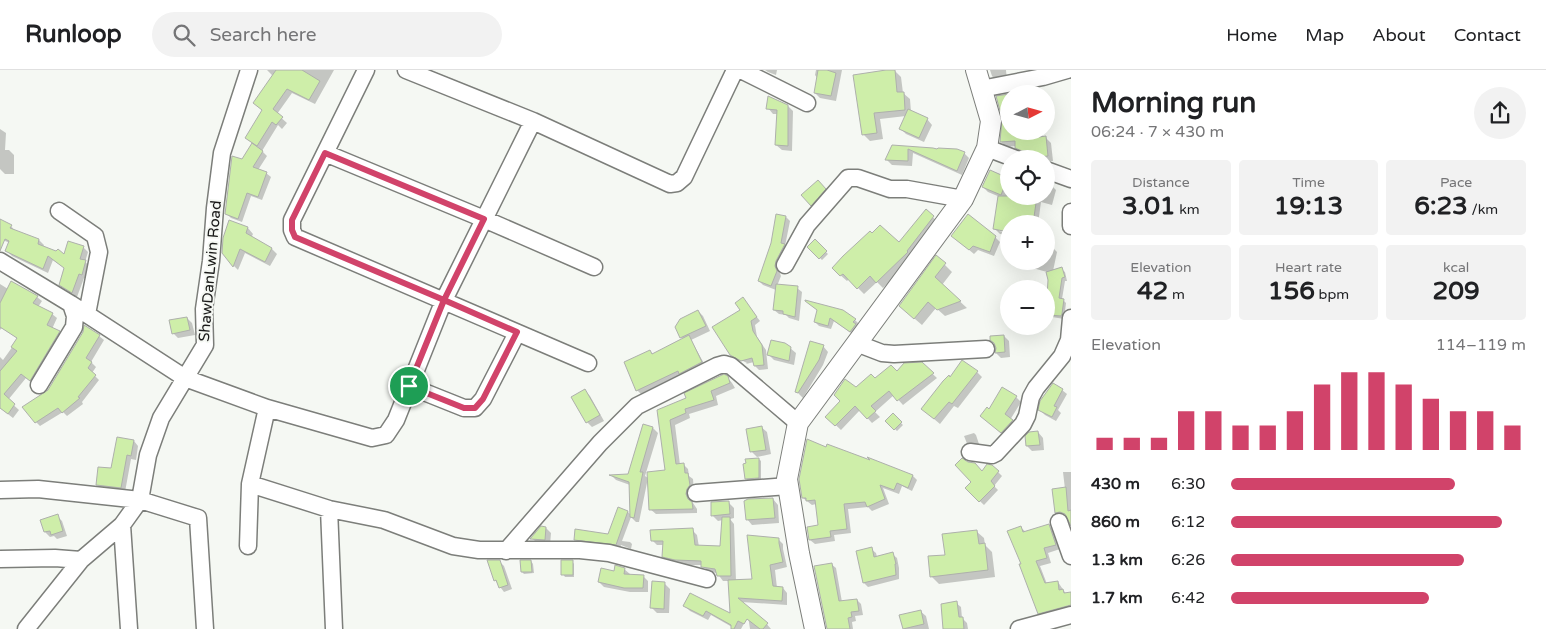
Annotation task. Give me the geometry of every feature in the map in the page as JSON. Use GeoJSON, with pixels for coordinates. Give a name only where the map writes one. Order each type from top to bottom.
{"type":"FeatureCollection","features":[{"type":"Feature","properties":{"kind":"street","name":"ShawDanLwin Road"},"geometry":{"type":"LineString","coordinates":[[26,629],[81,560],[122,525],[140,500],[148,455],[161,418],[205,345],[204,309],[222,153],[249,70]]}},
{"type":"Feature","properties":{"kind":"street"},"geometry":{"type":"LineString","coordinates":[[366,70],[292,220],[292,230],[295,237],[588,364]]}},
{"type":"Feature","properties":{"kind":"street"},"geometry":{"type":"LineString","coordinates":[[406,70],[533,121],[670,184],[677,183],[684,177],[735,70]]}},
{"type":"Feature","properties":{"kind":"street"},"geometry":{"type":"LineString","coordinates":[[741,70],[808,103]]}},
{"type":"Feature","properties":{"kind":"street"},"geometry":{"type":"LineString","coordinates":[[815,629],[799,553],[787,479],[798,423],[963,199],[987,148],[991,121],[979,79],[1067,70]]}},
{"type":"Feature","properties":{"kind":"street"},"geometry":{"type":"LineString","coordinates":[[0,261],[87,314],[185,378],[267,408],[372,438],[386,435],[396,420],[444,300],[533,121]]}},
{"type":"Feature","properties":{"kind":"street"},"geometry":{"type":"LineString","coordinates":[[987,148],[1000,153]]}},
{"type":"Feature","properties":{"kind":"street"},"geometry":{"type":"LineString","coordinates":[[325,153],[484,219],[594,268]]}},
{"type":"Feature","properties":{"kind":"street"},"geometry":{"type":"LineString","coordinates":[[1055,174],[1071,180]]}},
{"type":"Feature","properties":{"kind":"street"},"geometry":{"type":"LineString","coordinates":[[786,265],[807,225],[848,178],[858,178],[890,189],[907,189],[963,199]]}},
{"type":"Feature","properties":{"kind":"street"},"geometry":{"type":"LineString","coordinates":[[59,211],[95,236],[98,245],[99,252],[87,314]]}},
{"type":"Feature","properties":{"kind":"street"},"geometry":{"type":"LineString","coordinates":[[1071,212],[1071,226]]}},
{"type":"Feature","properties":{"kind":"street"},"geometry":{"type":"LineString","coordinates":[[39,385],[74,327],[75,316],[71,304]]}},
{"type":"Feature","properties":{"kind":"street"},"geometry":{"type":"LineString","coordinates":[[970,452],[992,455],[996,453],[1023,424],[1036,388],[1062,356],[1070,341],[1071,318]]}},
{"type":"Feature","properties":{"kind":"street"},"geometry":{"type":"LineString","coordinates":[[409,386],[464,408],[475,408],[483,399],[517,332]]}},
{"type":"Feature","properties":{"kind":"street"},"geometry":{"type":"LineString","coordinates":[[856,344],[882,353],[894,354],[986,349]]}},
{"type":"Feature","properties":{"kind":"street"},"geometry":{"type":"LineString","coordinates":[[506,551],[600,443],[637,406],[717,366],[724,364],[731,366],[798,423]]}},
{"type":"Feature","properties":{"kind":"street"},"geometry":{"type":"LineString","coordinates":[[248,546],[250,484],[267,408]]}},
{"type":"Feature","properties":{"kind":"street"},"geometry":{"type":"LineString","coordinates":[[250,484],[329,509],[384,520],[453,546],[479,550],[580,550],[609,553],[707,579]]}},
{"type":"Feature","properties":{"kind":"street"},"geometry":{"type":"LineString","coordinates":[[696,493],[788,486]]}},
{"type":"Feature","properties":{"kind":"street"},"geometry":{"type":"LineString","coordinates":[[0,490],[38,489],[140,500],[198,518],[204,629]]}},
{"type":"Feature","properties":{"kind":"street"},"geometry":{"type":"LineString","coordinates":[[329,509],[334,629]]}},
{"type":"Feature","properties":{"kind":"street"},"geometry":{"type":"LineString","coordinates":[[1059,522],[1071,556]]}},
{"type":"Feature","properties":{"kind":"street"},"geometry":{"type":"LineString","coordinates":[[122,525],[130,629]]}},
{"type":"Feature","properties":{"kind":"street"},"geometry":{"type":"LineString","coordinates":[[0,560],[55,558],[81,560]]}},
{"type":"Feature","properties":{"kind":"street"},"geometry":{"type":"LineString","coordinates":[[1019,629],[1071,615]]}},
{"type":"Feature","properties":{"kind":"building"},"geometry":{"type":"Polygon","coordinates":[[[276,70],[302,70],[320,81],[309,100],[287,89],[273,109],[283,117],[276,125],[272,122],[257,146],[245,138],[262,110],[253,103],[276,70]]]}},
{"type":"Feature","properties":{"kind":"building"},"geometry":{"type":"Polygon","coordinates":[[[818,70],[836,73],[831,96],[814,93],[818,70]]]}},
{"type":"Feature","properties":{"kind":"building"},"geometry":{"type":"Polygon","coordinates":[[[895,70],[897,92],[904,92],[905,110],[874,113],[877,133],[862,135],[853,75],[895,70]]]}},
{"type":"Feature","properties":{"kind":"building"},"geometry":{"type":"Polygon","coordinates":[[[1000,95],[1000,111],[996,96],[1000,95]]]}},
{"type":"Feature","properties":{"kind":"building"},"geometry":{"type":"Polygon","coordinates":[[[768,96],[788,105],[788,146],[775,145],[777,110],[766,109],[768,96]]]}},
{"type":"Feature","properties":{"kind":"building"},"geometry":{"type":"Polygon","coordinates":[[[908,109],[928,118],[919,138],[899,129],[908,109]]]}},
{"type":"Feature","properties":{"kind":"building"},"geometry":{"type":"Polygon","coordinates":[[[1000,140],[1046,140],[1047,150],[1020,150],[1015,148],[1015,141],[1000,142],[1000,140]]]}},
{"type":"Feature","properties":{"kind":"building"},"geometry":{"type":"Polygon","coordinates":[[[252,143],[263,151],[253,167],[267,172],[258,197],[247,193],[238,219],[225,214],[232,156],[242,159],[252,143]]]}},
{"type":"Feature","properties":{"kind":"building"},"geometry":{"type":"Polygon","coordinates":[[[892,145],[957,149],[965,152],[957,171],[908,149],[908,161],[885,160],[892,145]]]}},
{"type":"Feature","properties":{"kind":"building"},"geometry":{"type":"Polygon","coordinates":[[[990,170],[1000,174],[1000,195],[982,187],[990,170]]]}},
{"type":"Feature","properties":{"kind":"building"},"geometry":{"type":"Polygon","coordinates":[[[818,180],[826,189],[811,206],[801,195],[818,180]]]}},
{"type":"Feature","properties":{"kind":"building"},"geometry":{"type":"Polygon","coordinates":[[[998,196],[1000,196],[1000,205],[1036,205],[1034,215],[1000,215],[1000,230],[993,229],[998,196]]]}},
{"type":"Feature","properties":{"kind":"building"},"geometry":{"type":"Polygon","coordinates":[[[926,209],[934,216],[908,252],[876,283],[870,276],[857,289],[843,274],[840,276],[832,268],[870,231],[872,233],[880,225],[899,242],[926,209]]]}},
{"type":"Feature","properties":{"kind":"building"},"geometry":{"type":"Polygon","coordinates":[[[776,214],[786,216],[781,243],[785,244],[776,261],[777,271],[771,286],[758,281],[771,243],[776,214]]]}},
{"type":"Feature","properties":{"kind":"building"},"geometry":{"type":"Polygon","coordinates":[[[968,214],[996,236],[990,252],[973,246],[969,250],[951,236],[968,214]]]}},
{"type":"Feature","properties":{"kind":"building"},"geometry":{"type":"Polygon","coordinates":[[[0,219],[12,225],[10,228],[39,239],[38,244],[56,251],[58,249],[64,254],[68,241],[84,246],[80,259],[86,260],[82,275],[79,274],[72,293],[59,285],[64,268],[48,256],[43,269],[5,251],[9,241],[5,239],[0,251],[0,219]]]}},
{"type":"Feature","properties":{"kind":"building"},"geometry":{"type":"Polygon","coordinates":[[[229,220],[248,227],[246,233],[272,248],[265,262],[240,249],[233,267],[222,253],[223,238],[229,220]]]}},
{"type":"Feature","properties":{"kind":"building"},"geometry":{"type":"Polygon","coordinates":[[[815,239],[827,251],[819,259],[807,247],[815,239]]]}},
{"type":"Feature","properties":{"kind":"building"},"geometry":{"type":"Polygon","coordinates":[[[936,255],[946,263],[935,277],[961,301],[937,310],[928,302],[914,319],[899,306],[936,255]]]}},
{"type":"Feature","properties":{"kind":"building"},"geometry":{"type":"Polygon","coordinates":[[[1062,267],[1065,277],[1062,278],[1059,298],[1064,299],[1061,316],[1055,316],[1055,280],[1048,280],[1046,272],[1062,267]]]}},
{"type":"Feature","properties":{"kind":"building"},"geometry":{"type":"Polygon","coordinates":[[[11,281],[38,296],[33,303],[53,313],[47,325],[60,331],[30,381],[21,374],[4,394],[15,404],[8,414],[0,408],[0,371],[17,351],[11,347],[17,338],[0,327],[0,303],[11,281]]]}},
{"type":"Feature","properties":{"kind":"building"},"geometry":{"type":"Polygon","coordinates":[[[776,284],[798,286],[795,317],[783,314],[783,311],[773,310],[776,284]]]}},
{"type":"Feature","properties":{"kind":"building"},"geometry":{"type":"Polygon","coordinates":[[[743,297],[757,317],[751,321],[753,331],[762,345],[764,365],[754,366],[752,358],[741,361],[730,355],[712,327],[740,310],[735,303],[743,297]]]}},
{"type":"Feature","properties":{"kind":"building"},"geometry":{"type":"Polygon","coordinates":[[[805,300],[843,310],[856,319],[853,322],[856,324],[850,332],[830,318],[828,326],[814,322],[817,310],[805,300]]]}},
{"type":"Feature","properties":{"kind":"building"},"geometry":{"type":"Polygon","coordinates":[[[698,310],[706,326],[680,338],[675,327],[680,319],[698,310]]]}},
{"type":"Feature","properties":{"kind":"building"},"geometry":{"type":"Polygon","coordinates":[[[187,317],[190,330],[172,334],[169,320],[187,317]]]}},
{"type":"Feature","properties":{"kind":"building"},"geometry":{"type":"Polygon","coordinates":[[[84,325],[100,335],[86,358],[92,362],[88,368],[96,375],[78,397],[80,398],[62,413],[58,408],[35,423],[22,407],[48,390],[83,332],[84,325]]]}},
{"type":"Feature","properties":{"kind":"building"},"geometry":{"type":"Polygon","coordinates":[[[689,335],[702,362],[679,374],[678,371],[636,391],[624,362],[650,350],[652,354],[689,335]]]}},
{"type":"Feature","properties":{"kind":"building"},"geometry":{"type":"Polygon","coordinates":[[[1004,335],[1005,352],[995,353],[996,348],[990,340],[990,336],[1004,335]]]}},
{"type":"Feature","properties":{"kind":"building"},"geometry":{"type":"Polygon","coordinates":[[[771,340],[785,343],[791,347],[789,361],[767,355],[771,340]]]}},
{"type":"Feature","properties":{"kind":"building"},"geometry":{"type":"Polygon","coordinates":[[[810,341],[824,345],[819,360],[798,393],[795,392],[810,341]]]}},
{"type":"Feature","properties":{"kind":"building"},"geometry":{"type":"Polygon","coordinates":[[[962,360],[978,371],[952,404],[949,402],[934,419],[921,409],[943,381],[949,375],[950,377],[962,360]]]}},
{"type":"Feature","properties":{"kind":"building"},"geometry":{"type":"Polygon","coordinates":[[[922,362],[934,373],[897,401],[889,391],[871,406],[876,411],[867,419],[855,406],[835,426],[825,417],[840,401],[834,395],[845,379],[856,387],[871,374],[875,378],[891,365],[897,371],[904,363],[922,362]]]}},
{"type":"Feature","properties":{"kind":"building"},"geometry":{"type":"Polygon","coordinates":[[[724,374],[728,376],[730,383],[711,391],[714,400],[685,409],[686,413],[670,420],[676,464],[684,463],[685,473],[688,473],[690,485],[686,494],[692,502],[693,509],[649,510],[647,472],[665,470],[657,410],[686,398],[684,393],[724,374]]]}},
{"type":"Feature","properties":{"kind":"building"},"geometry":{"type":"Polygon","coordinates":[[[1053,383],[1063,389],[1054,406],[1057,407],[1052,417],[1038,410],[1040,401],[1053,383]]]}},
{"type":"Feature","properties":{"kind":"building"},"geometry":{"type":"Polygon","coordinates":[[[1002,387],[1017,396],[1005,414],[1013,420],[1001,433],[980,416],[987,407],[989,409],[1002,387]]]}},
{"type":"Feature","properties":{"kind":"building"},"geometry":{"type":"Polygon","coordinates":[[[585,389],[600,415],[586,423],[571,397],[585,389]]]}},
{"type":"Feature","properties":{"kind":"building"},"geometry":{"type":"Polygon","coordinates":[[[893,413],[902,422],[894,430],[885,421],[893,413]]]}},
{"type":"Feature","properties":{"kind":"building"},"geometry":{"type":"Polygon","coordinates":[[[643,424],[653,427],[640,472],[643,472],[634,518],[630,517],[629,482],[609,475],[628,474],[643,424]]]}},
{"type":"Feature","properties":{"kind":"building"},"geometry":{"type":"Polygon","coordinates":[[[762,426],[766,450],[750,452],[746,429],[762,426]]]}},
{"type":"Feature","properties":{"kind":"building"},"geometry":{"type":"Polygon","coordinates":[[[1038,431],[1040,445],[1026,446],[1025,436],[1029,432],[1038,431]]]}},
{"type":"Feature","properties":{"kind":"building"},"geometry":{"type":"Polygon","coordinates":[[[117,437],[134,440],[131,456],[127,455],[121,488],[96,485],[98,467],[111,468],[117,437]]]}},
{"type":"Feature","properties":{"kind":"building"},"geometry":{"type":"Polygon","coordinates":[[[807,439],[826,447],[827,444],[870,460],[867,457],[913,475],[908,488],[897,483],[894,490],[880,485],[885,499],[867,507],[865,502],[844,504],[847,529],[830,531],[831,537],[809,540],[807,527],[818,525],[815,500],[806,501],[806,498],[802,498],[799,479],[807,439]]]}},
{"type":"Feature","properties":{"kind":"building"},"geometry":{"type":"Polygon","coordinates":[[[759,458],[759,478],[745,479],[743,464],[746,463],[745,459],[759,458]]]}},
{"type":"Feature","properties":{"kind":"building"},"geometry":{"type":"Polygon","coordinates":[[[962,458],[968,462],[975,463],[982,471],[987,464],[992,465],[999,471],[991,481],[995,486],[979,502],[965,488],[971,482],[955,465],[962,458]]]}},
{"type":"Feature","properties":{"kind":"building"},"geometry":{"type":"Polygon","coordinates":[[[1066,487],[1068,511],[1071,510],[1071,526],[1065,514],[1055,513],[1052,489],[1066,487]]]}},
{"type":"Feature","properties":{"kind":"building"},"geometry":{"type":"Polygon","coordinates":[[[773,498],[775,518],[746,520],[744,501],[748,499],[773,498]]]}},
{"type":"Feature","properties":{"kind":"building"},"geometry":{"type":"Polygon","coordinates":[[[729,501],[730,514],[711,516],[711,502],[729,501]]]}},
{"type":"Feature","properties":{"kind":"building"},"geometry":{"type":"Polygon","coordinates":[[[618,507],[628,511],[616,545],[574,540],[575,529],[608,534],[618,507]]]}},
{"type":"Feature","properties":{"kind":"building"},"geometry":{"type":"Polygon","coordinates":[[[58,514],[63,531],[51,535],[50,531],[44,532],[40,520],[58,514]]]}},
{"type":"Feature","properties":{"kind":"building"},"geometry":{"type":"Polygon","coordinates":[[[722,517],[730,517],[731,576],[717,576],[715,569],[701,567],[701,561],[675,560],[662,557],[663,541],[651,541],[650,530],[693,528],[695,545],[720,546],[722,517]]]}},
{"type":"Feature","properties":{"kind":"building"},"geometry":{"type":"Polygon","coordinates":[[[1049,524],[1056,545],[1044,548],[1047,558],[1036,561],[1045,583],[1058,581],[1059,590],[1063,589],[1064,593],[1071,592],[1071,605],[1038,614],[1019,564],[1021,564],[1007,531],[1021,526],[1023,532],[1049,524]]]}},
{"type":"Feature","properties":{"kind":"building"},"geometry":{"type":"Polygon","coordinates":[[[541,526],[546,527],[545,540],[530,539],[541,526]]]}},
{"type":"Feature","properties":{"kind":"building"},"geometry":{"type":"Polygon","coordinates":[[[977,530],[979,544],[985,543],[988,570],[930,577],[928,556],[945,555],[942,534],[977,530]]]}},
{"type":"Feature","properties":{"kind":"building"},"geometry":{"type":"Polygon","coordinates":[[[747,535],[779,538],[783,562],[770,565],[773,586],[783,587],[782,601],[738,598],[768,623],[763,629],[760,629],[747,619],[744,624],[738,621],[734,629],[731,629],[731,625],[706,611],[703,616],[683,606],[690,593],[730,613],[728,580],[752,579],[747,535]]]}},
{"type":"Feature","properties":{"kind":"building"},"geometry":{"type":"Polygon","coordinates":[[[872,547],[874,557],[893,552],[896,575],[863,583],[856,551],[872,547]]]}},
{"type":"Feature","properties":{"kind":"building"},"geometry":{"type":"Polygon","coordinates":[[[487,560],[500,560],[508,585],[499,588],[496,580],[494,581],[487,560]]]}},
{"type":"Feature","properties":{"kind":"building"},"geometry":{"type":"Polygon","coordinates":[[[520,560],[531,560],[532,572],[521,572],[520,560]]]}},
{"type":"Feature","properties":{"kind":"building"},"geometry":{"type":"Polygon","coordinates":[[[561,560],[573,560],[573,575],[561,575],[561,560]]]}},
{"type":"Feature","properties":{"kind":"building"},"geometry":{"type":"Polygon","coordinates":[[[832,563],[839,601],[857,599],[859,611],[851,612],[852,617],[848,618],[850,629],[827,629],[814,566],[832,563]]]}},
{"type":"Feature","properties":{"kind":"building"},"geometry":{"type":"Polygon","coordinates":[[[615,565],[625,568],[624,574],[644,575],[643,588],[624,588],[598,582],[601,568],[614,571],[615,565]]]}},
{"type":"Feature","properties":{"kind":"building"},"geometry":{"type":"Polygon","coordinates":[[[652,581],[665,582],[664,609],[650,608],[652,581]]]}},
{"type":"Feature","properties":{"kind":"building"},"geometry":{"type":"Polygon","coordinates":[[[957,601],[959,617],[963,617],[964,629],[943,629],[941,604],[957,601]]]}},
{"type":"Feature","properties":{"kind":"building"},"geometry":{"type":"Polygon","coordinates":[[[921,610],[924,624],[903,629],[899,615],[921,610]]]}},
{"type":"Feature","properties":{"kind":"route"},"geometry":{"type":"LineString","coordinates":[[409,386],[444,300],[295,237],[292,230],[292,220],[325,153],[484,219],[444,300],[517,332],[483,399],[475,408],[464,408],[409,386]]}}]}
